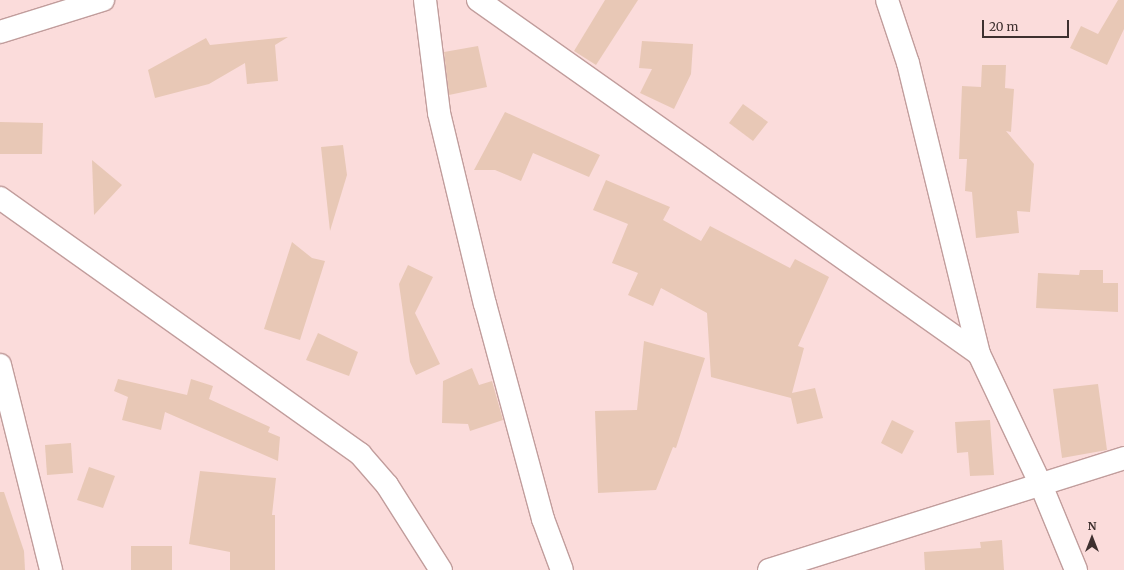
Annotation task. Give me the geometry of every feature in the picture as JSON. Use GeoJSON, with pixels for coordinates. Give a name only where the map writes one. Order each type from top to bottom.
{"type":"FeatureCollection","features":[{"type":"Feature","properties":{"kind":"street"},"geometry":{"type":"LineString","coordinates":[[0,32],[103,0]]}},
{"type":"Feature","properties":{"kind":"street"},"geometry":{"type":"LineString","coordinates":[[425,0],[439,113],[484,304],[543,520],[562,570]]}},
{"type":"Feature","properties":{"kind":"street"},"geometry":{"type":"LineString","coordinates":[[478,0],[979,354]]}},
{"type":"Feature","properties":{"kind":"street"},"geometry":{"type":"LineString","coordinates":[[887,0],[908,63],[979,354],[1041,485],[1076,570]]}},
{"type":"Feature","properties":{"kind":"street"},"geometry":{"type":"LineString","coordinates":[[0,198],[360,454],[387,485],[441,570]]}},
{"type":"Feature","properties":{"kind":"street"},"geometry":{"type":"LineString","coordinates":[[0,365],[51,570]]}},
{"type":"Feature","properties":{"kind":"street"},"geometry":{"type":"LineString","coordinates":[[769,570],[1124,458]]}},
{"type":"Feature","properties":{"kind":"building"},"geometry":{"type":"Polygon","coordinates":[[[605,0],[638,0],[596,65],[574,51],[605,0]]]}},
{"type":"Feature","properties":{"kind":"building"},"geometry":{"type":"Polygon","coordinates":[[[1118,0],[1124,0],[1124,29],[1107,65],[1070,48],[1081,26],[1098,34],[1118,0]]]}},
{"type":"Feature","properties":{"kind":"building"},"geometry":{"type":"Polygon","coordinates":[[[288,37],[275,45],[278,81],[247,84],[245,63],[209,84],[155,98],[148,70],[206,38],[210,45],[288,37]]]}},
{"type":"Feature","properties":{"kind":"building"},"geometry":{"type":"Polygon","coordinates":[[[642,41],[693,44],[691,74],[674,109],[640,93],[652,69],[639,68],[642,41]]]}},
{"type":"Feature","properties":{"kind":"building"},"geometry":{"type":"Polygon","coordinates":[[[478,46],[487,87],[449,95],[444,52],[478,46]]]}},
{"type":"Feature","properties":{"kind":"building"},"geometry":{"type":"Polygon","coordinates":[[[982,65],[1006,65],[1005,88],[1014,89],[1011,132],[1006,131],[1034,164],[1030,212],[1017,211],[1019,233],[976,238],[972,192],[965,191],[967,159],[959,159],[962,86],[981,87],[982,65]]]}},
{"type":"Feature","properties":{"kind":"building"},"geometry":{"type":"Polygon","coordinates":[[[743,104],[768,122],[753,141],[729,123],[743,104]]]}},
{"type":"Feature","properties":{"kind":"building"},"geometry":{"type":"Polygon","coordinates":[[[505,112],[600,155],[589,177],[533,153],[521,181],[495,170],[474,170],[505,112]]]}},
{"type":"Feature","properties":{"kind":"building"},"geometry":{"type":"Polygon","coordinates":[[[0,122],[43,123],[42,154],[0,154],[0,122]]]}},
{"type":"Feature","properties":{"kind":"building"},"geometry":{"type":"Polygon","coordinates":[[[343,145],[347,175],[330,231],[321,147],[343,145]]]}},
{"type":"Feature","properties":{"kind":"building"},"geometry":{"type":"Polygon","coordinates":[[[92,160],[122,185],[94,215],[92,160]]]}},
{"type":"Feature","properties":{"kind":"building"},"geometry":{"type":"Polygon","coordinates":[[[606,180],[670,207],[663,220],[701,241],[710,226],[790,268],[795,259],[829,277],[798,346],[804,348],[792,393],[815,388],[823,418],[797,424],[791,398],[711,377],[707,313],[661,288],[653,306],[628,295],[638,273],[612,263],[628,224],[593,210],[606,180]]]}},
{"type":"Feature","properties":{"kind":"building"},"geometry":{"type":"Polygon","coordinates":[[[292,242],[312,258],[325,261],[300,340],[264,329],[292,242]]]}},
{"type":"Feature","properties":{"kind":"building"},"geometry":{"type":"Polygon","coordinates":[[[408,265],[433,277],[415,313],[440,364],[416,375],[410,362],[399,284],[408,265]]]}},
{"type":"Feature","properties":{"kind":"building"},"geometry":{"type":"Polygon","coordinates":[[[1080,270],[1103,270],[1103,283],[1118,283],[1118,312],[1036,308],[1038,273],[1079,275],[1080,270]]]}},
{"type":"Feature","properties":{"kind":"building"},"geometry":{"type":"Polygon","coordinates":[[[318,333],[358,352],[349,376],[306,360],[318,333]]]}},
{"type":"Feature","properties":{"kind":"building"},"geometry":{"type":"Polygon","coordinates":[[[644,341],[705,358],[676,448],[673,447],[656,490],[598,493],[595,411],[637,410],[644,341]]]}},
{"type":"Feature","properties":{"kind":"building"},"geometry":{"type":"Polygon","coordinates":[[[472,368],[479,385],[492,381],[503,420],[470,431],[468,424],[442,423],[443,381],[472,368]]]}},
{"type":"Feature","properties":{"kind":"building"},"geometry":{"type":"Polygon","coordinates":[[[118,379],[187,395],[191,379],[213,386],[209,399],[270,427],[268,432],[280,437],[278,461],[165,412],[161,430],[122,420],[128,397],[114,391],[118,379]]]}},
{"type":"Feature","properties":{"kind":"building"},"geometry":{"type":"Polygon","coordinates":[[[1098,384],[1107,450],[1062,458],[1053,389],[1098,384]]]}},
{"type":"Feature","properties":{"kind":"building"},"geometry":{"type":"Polygon","coordinates":[[[892,420],[914,431],[902,454],[881,443],[892,420]]]}},
{"type":"Feature","properties":{"kind":"building"},"geometry":{"type":"Polygon","coordinates":[[[990,420],[994,475],[970,476],[968,452],[957,453],[955,422],[990,420]]]}},
{"type":"Feature","properties":{"kind":"building"},"geometry":{"type":"Polygon","coordinates":[[[71,443],[73,473],[47,475],[45,445],[71,443]]]}},
{"type":"Feature","properties":{"kind":"building"},"geometry":{"type":"Polygon","coordinates":[[[89,467],[115,476],[103,508],[77,500],[89,467]]]}},
{"type":"Feature","properties":{"kind":"building"},"geometry":{"type":"Polygon","coordinates":[[[200,471],[276,478],[272,515],[275,515],[275,570],[230,570],[230,552],[189,544],[200,471]]]}},
{"type":"Feature","properties":{"kind":"building"},"geometry":{"type":"Polygon","coordinates":[[[0,492],[4,492],[24,551],[25,570],[0,570],[0,492]]]}},
{"type":"Feature","properties":{"kind":"building"},"geometry":{"type":"Polygon","coordinates":[[[1002,540],[1004,570],[925,570],[924,552],[981,548],[980,542],[1002,540]]]}},
{"type":"Feature","properties":{"kind":"building"},"geometry":{"type":"Polygon","coordinates":[[[131,546],[172,546],[172,570],[131,570],[131,546]]]}}]}
